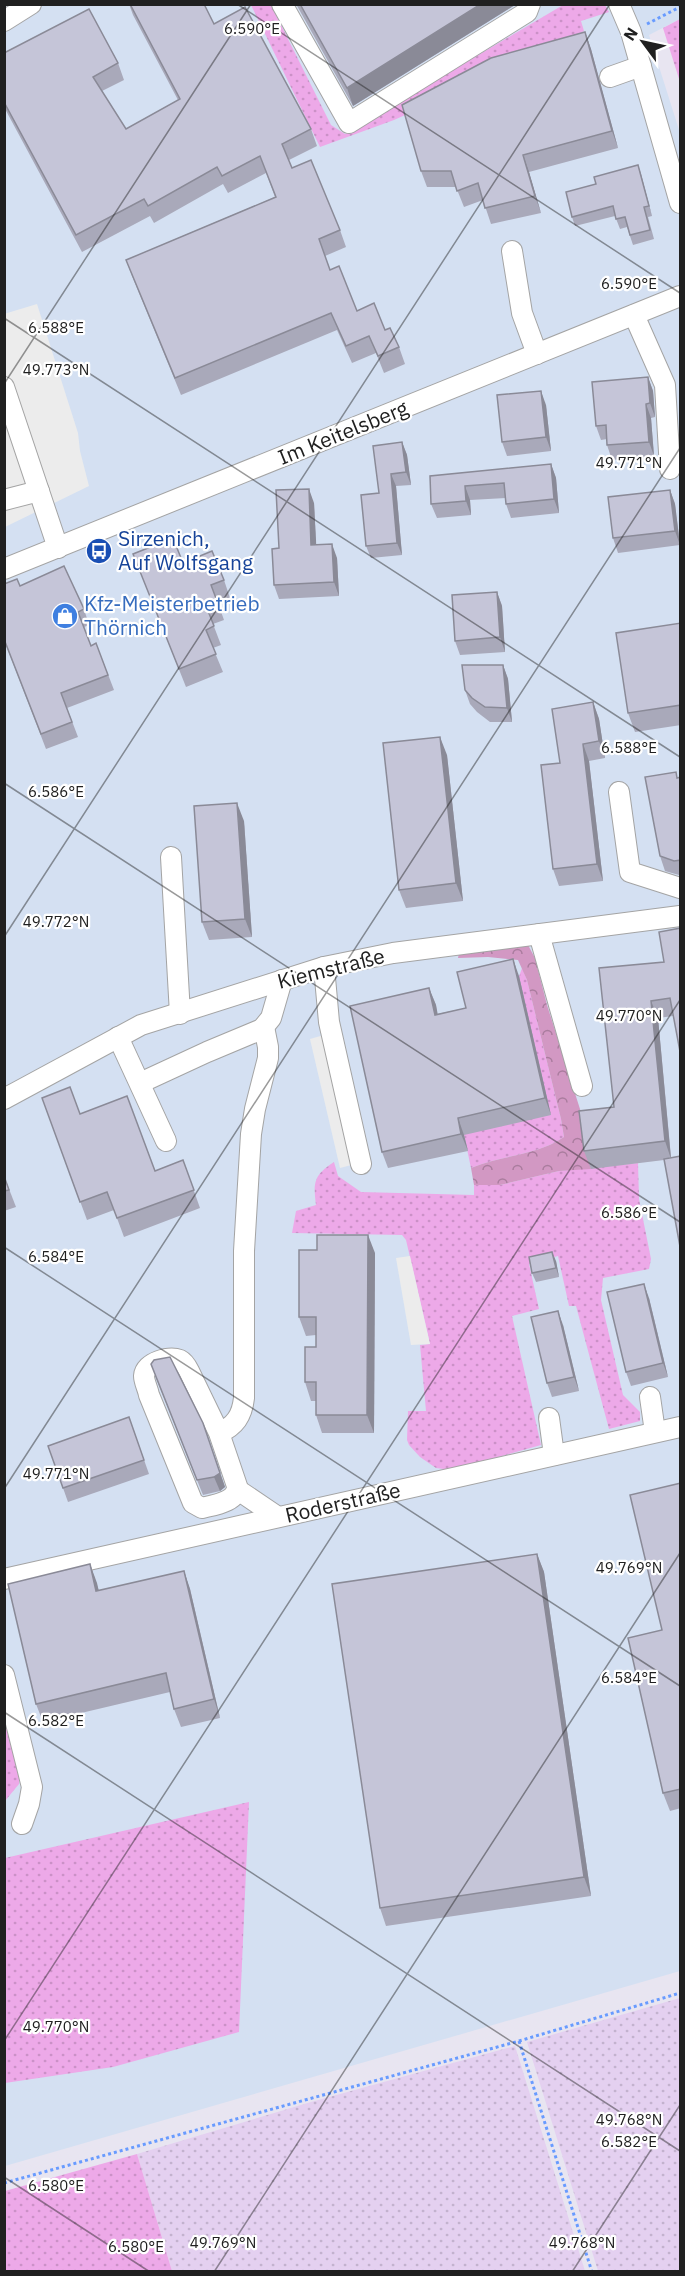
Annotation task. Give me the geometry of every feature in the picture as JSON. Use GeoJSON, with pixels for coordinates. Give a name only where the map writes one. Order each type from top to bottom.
{"type":"FeatureCollection","features":[{"type":"Feature","properties":{"kind":"street"},"geometry":{"type":"LineString","coordinates":[[4,21],[31,4]]}},
{"type":"Feature","properties":{"kind":"street"},"geometry":{"type":"LineString","coordinates":[[282,4],[349,123],[527,12],[530,4]]}},
{"type":"Feature","properties":{"kind":"street"},"geometry":{"type":"LineString","coordinates":[[619,4],[631,32],[681,203]]}},
{"type":"Feature","properties":{"kind":"street"},"geometry":{"type":"LineString","coordinates":[[610,77],[641,66]]}},
{"type":"Feature","properties":{"kind":"street"},"geometry":{"type":"LineString","coordinates":[[512,251],[522,313],[537,354]]}},
{"type":"Feature","properties":{"kind":"street","name":"Im Keitelsberg"},"geometry":{"type":"LineString","coordinates":[[4,569],[681,296]]}},
{"type":"Feature","properties":{"kind":"street"},"geometry":{"type":"LineString","coordinates":[[634,315],[665,385],[670,469]]}},
{"type":"Feature","properties":{"kind":"street"},"geometry":{"type":"LineString","coordinates":[[4,387],[58,548]]}},
{"type":"Feature","properties":{"kind":"street"},"geometry":{"type":"LineString","coordinates":[[4,500],[39,491]]}},
{"type":"Feature","properties":{"kind":"street"},"geometry":{"type":"LineString","coordinates":[[619,792],[630,873],[681,888]]}},
{"type":"Feature","properties":{"kind":"street"},"geometry":{"type":"LineString","coordinates":[[171,856],[180,1014]]}},
{"type":"Feature","properties":{"kind":"street","name":"Kiemstraße"},"geometry":{"type":"LineString","coordinates":[[4,1099],[141,1025],[324,967],[393,953],[681,916]]}},
{"type":"Feature","properties":{"kind":"street"},"geometry":{"type":"LineString","coordinates":[[539,934],[582,1086]]}},
{"type":"Feature","properties":{"kind":"street"},"geometry":{"type":"LineString","coordinates":[[324,967],[329,1022],[361,1164]]}},
{"type":"Feature","properties":{"kind":"street"},"geometry":{"type":"LineString","coordinates":[[140,1083],[264,1027],[272,1018],[282,980]]}},
{"type":"Feature","properties":{"kind":"street"},"geometry":{"type":"LineString","coordinates":[[219,1433],[236,1422],[242,1411],[244,1398],[244,1251],[251,1134],[268,1058],[264,1027]]}},
{"type":"Feature","properties":{"kind":"street"},"geometry":{"type":"LineString","coordinates":[[118,1037],[165,1141]]}},
{"type":"Feature","properties":{"kind":"street"},"geometry":{"type":"LineString","coordinates":[[238,1490],[231,1498],[204,1508],[198,1508],[193,1503],[149,1395],[144,1376],[150,1364],[177,1359],[186,1365],[219,1433],[238,1490],[278,1517]]}},
{"type":"Feature","properties":{"kind":"street"},"geometry":{"type":"LineString","coordinates":[[650,1397],[655,1432]]}},
{"type":"Feature","properties":{"kind":"street"},"geometry":{"type":"LineString","coordinates":[[549,1418],[554,1455]]}},
{"type":"Feature","properties":{"kind":"street","name":"Roderstraße"},"geometry":{"type":"LineString","coordinates":[[4,1579],[681,1426]]}},
{"type":"Feature","properties":{"kind":"street"},"geometry":{"type":"LineString","coordinates":[[4,1675],[32,1786],[30,1804],[22,1824]]}},
{"type":"Feature","properties":{"kind":"path"},"geometry":{"type":"LineString","coordinates":[[631,32],[681,7]]}},
{"type":"Feature","properties":{"kind":"path"},"geometry":{"type":"LineString","coordinates":[[4,2183],[519,2041],[681,1993]]}},
{"type":"Feature","properties":{"kind":"path"},"geometry":{"type":"LineString","coordinates":[[519,2041],[592,2271]]}},
{"type":"Feature","properties":{"kind":"shaded area"},"geometry":{"type":"Polygon","coordinates":[[[5,5],[680,5],[680,19],[649,35],[680,133],[680,1971],[5,2166],[5,5]]]}},
{"type":"Feature","properties":{"kind":"shaded area"},"geometry":{"type":"Polygon","coordinates":[[[251,5],[271,5],[331,125],[345,134],[563,5],[605,5],[609,12],[581,21],[584,31],[501,72],[394,120],[320,147],[251,5]]]}},
{"type":"Feature","properties":{"kind":"shaded area"},"geometry":{"type":"Polygon","coordinates":[[[680,19],[680,82],[663,28],[680,19]]]}},
{"type":"Feature","properties":{"kind":"shaded area"},"geometry":{"type":"Polygon","coordinates":[[[37,304],[78,433],[89,486],[5,527],[4,314],[37,304]]]}},
{"type":"Feature","properties":{"kind":"shaded area"},"geometry":{"type":"Polygon","coordinates":[[[522,968],[527,980],[564,1137],[530,1152],[471,1168],[464,1135],[522,968]]]}},
{"type":"Feature","properties":{"kind":"shaded area"},"geometry":{"type":"Polygon","coordinates":[[[324,1035],[355,1164],[340,1168],[310,1039],[324,1035]]]}},
{"type":"Feature","properties":{"kind":"shaded area"},"geometry":{"type":"Polygon","coordinates":[[[334,1162],[338,1176],[361,1192],[474,1195],[474,1185],[500,1185],[559,1171],[638,1163],[639,1199],[651,1259],[649,1269],[603,1278],[601,1300],[623,1395],[640,1412],[640,1421],[609,1429],[576,1306],[569,1306],[558,1256],[529,1264],[539,1309],[512,1316],[541,1445],[452,1470],[436,1468],[420,1457],[407,1440],[408,1411],[426,1411],[420,1345],[430,1344],[406,1240],[402,1235],[292,1233],[296,1211],[316,1205],[316,1180],[322,1171],[334,1162]]]}},
{"type":"Feature","properties":{"kind":"shaded area"},"geometry":{"type":"Polygon","coordinates":[[[410,1256],[430,1344],[411,1345],[396,1258],[410,1256]]]}},
{"type":"Feature","properties":{"kind":"shaded area"},"geometry":{"type":"Polygon","coordinates":[[[4,1710],[19,1772],[19,1784],[5,1801],[4,1710]]]}},
{"type":"Feature","properties":{"kind":"shaded area"},"geometry":{"type":"Polygon","coordinates":[[[249,1802],[239,2032],[113,2067],[5,2083],[5,1858],[249,1802]]]}},
{"type":"Feature","properties":{"kind":"shaded area"},"geometry":{"type":"Polygon","coordinates":[[[680,1998],[680,2271],[598,2271],[527,2042],[680,1998]]]}},
{"type":"Feature","properties":{"kind":"shaded area"},"geometry":{"type":"Polygon","coordinates":[[[515,2046],[585,2271],[172,2271],[137,2154],[311,2102],[515,2046]]]}},
{"type":"Feature","properties":{"kind":"shaded area"},"geometry":{"type":"Polygon","coordinates":[[[137,2154],[172,2271],[5,2271],[5,2191],[137,2154]]]}},
{"type":"Feature","properties":{"kind":"green space"},"geometry":{"type":"Polygon","coordinates":[[[528,945],[535,958],[547,1005],[586,1128],[591,1169],[559,1171],[500,1185],[474,1185],[471,1168],[542,1148],[564,1137],[527,980],[518,960],[488,957],[458,958],[459,953],[464,951],[528,945]]]}},
{"type":"Feature","properties":{"kind":"building"},"geometry":{"type":"Polygon","coordinates":[[[130,4],[204,4],[214,24],[245,7],[311,129],[282,144],[292,168],[311,160],[340,230],[319,239],[330,270],[339,266],[357,311],[374,303],[385,330],[390,328],[399,347],[378,356],[369,336],[346,346],[331,313],[175,378],[126,260],[276,197],[260,156],[222,176],[217,167],[148,206],[144,199],[76,235],[4,102],[4,53],[89,9],[118,63],[93,77],[126,129],[180,99],[130,4]]]}},
{"type":"Feature","properties":{"kind":"building"},"geometry":{"type":"Polygon","coordinates":[[[300,4],[481,4],[347,88],[300,4]]]}},
{"type":"Feature","properties":{"kind":"building"},"geometry":{"type":"Polygon","coordinates":[[[585,32],[612,131],[523,155],[535,196],[485,208],[478,183],[457,191],[451,171],[421,171],[402,105],[491,58],[585,32]]]}},
{"type":"Feature","properties":{"kind":"building"},"geometry":{"type":"Polygon","coordinates":[[[638,165],[649,206],[644,207],[650,230],[630,235],[625,217],[616,219],[613,206],[572,217],[566,192],[596,184],[594,177],[638,165]]]}},
{"type":"Feature","properties":{"kind":"building"},"geometry":{"type":"Polygon","coordinates":[[[648,377],[650,403],[646,404],[649,442],[607,445],[606,425],[596,426],[592,382],[648,377]]]}},
{"type":"Feature","properties":{"kind":"building"},"geometry":{"type":"Polygon","coordinates":[[[541,391],[546,437],[502,442],[497,395],[541,391]]]}},
{"type":"Feature","properties":{"kind":"building"},"geometry":{"type":"Polygon","coordinates":[[[402,442],[406,472],[391,474],[397,543],[366,546],[361,495],[379,493],[373,446],[402,442]]]}},
{"type":"Feature","properties":{"kind":"building"},"geometry":{"type":"Polygon","coordinates":[[[551,464],[554,499],[506,504],[504,483],[465,486],[466,501],[431,504],[430,476],[551,464]]]}},
{"type":"Feature","properties":{"kind":"building"},"geometry":{"type":"Polygon","coordinates":[[[309,489],[311,545],[332,544],[334,582],[274,585],[272,549],[279,548],[276,490],[309,489]]]}},
{"type":"Feature","properties":{"kind":"building"},"geometry":{"type":"Polygon","coordinates":[[[670,490],[675,531],[613,538],[608,497],[670,490]]]}},
{"type":"Feature","properties":{"kind":"building"},"geometry":{"type":"Polygon","coordinates":[[[173,538],[183,563],[212,551],[224,580],[211,585],[217,601],[206,606],[214,626],[206,630],[216,654],[179,669],[133,554],[173,538]]]}},
{"type":"Feature","properties":{"kind":"building"},"geometry":{"type":"Polygon","coordinates":[[[64,566],[84,609],[78,612],[91,646],[96,643],[108,675],[61,693],[72,722],[41,734],[4,639],[4,584],[17,579],[20,586],[64,566]]]}},
{"type":"Feature","properties":{"kind":"building"},"geometry":{"type":"Polygon","coordinates":[[[497,592],[500,637],[455,641],[452,595],[497,592]]]}},
{"type":"Feature","properties":{"kind":"building"},"geometry":{"type":"Polygon","coordinates":[[[681,623],[681,705],[628,713],[616,633],[681,623]]]}},
{"type":"Feature","properties":{"kind":"building"},"geometry":{"type":"Polygon","coordinates":[[[462,665],[503,665],[507,708],[485,707],[472,698],[465,690],[462,665]]]}},
{"type":"Feature","properties":{"kind":"building"},"geometry":{"type":"Polygon","coordinates":[[[593,702],[599,741],[583,744],[597,864],[553,869],[541,765],[560,763],[552,709],[593,702]]]}},
{"type":"Feature","properties":{"kind":"building"},"geometry":{"type":"Polygon","coordinates":[[[440,737],[456,883],[399,890],[383,743],[440,737]]]}},
{"type":"Feature","properties":{"kind":"building"},"geometry":{"type":"Polygon","coordinates":[[[676,772],[677,778],[681,777],[681,860],[674,861],[660,856],[645,777],[676,772]]]}},
{"type":"Feature","properties":{"kind":"building"},"geometry":{"type":"Polygon","coordinates":[[[237,803],[245,919],[202,922],[194,806],[237,803]]]}},
{"type":"Feature","properties":{"kind":"building"},"geometry":{"type":"Polygon","coordinates":[[[681,928],[681,1057],[670,998],[651,1001],[665,1141],[584,1151],[579,1111],[614,1107],[599,968],[664,962],[659,932],[681,928]]]}},
{"type":"Feature","properties":{"kind":"building"},"geometry":{"type":"Polygon","coordinates":[[[513,959],[545,1098],[458,1118],[461,1134],[382,1152],[350,1006],[429,988],[435,1015],[466,1008],[457,972],[513,959]]]}},
{"type":"Feature","properties":{"kind":"building"},"geometry":{"type":"Polygon","coordinates":[[[70,1087],[80,1114],[127,1096],[155,1171],[183,1160],[194,1190],[117,1218],[107,1192],[80,1202],[42,1098],[70,1087]]]}},
{"type":"Feature","properties":{"kind":"building"},"geometry":{"type":"Polygon","coordinates":[[[681,1156],[681,1252],[664,1159],[681,1156]]]}},
{"type":"Feature","properties":{"kind":"building"},"geometry":{"type":"Polygon","coordinates":[[[4,1176],[9,1190],[4,1191],[4,1176]]]}},
{"type":"Feature","properties":{"kind":"building"},"geometry":{"type":"Polygon","coordinates":[[[317,1235],[368,1235],[367,1415],[316,1415],[316,1382],[305,1382],[305,1347],[316,1347],[316,1317],[299,1317],[299,1250],[317,1250],[317,1235]]]}},
{"type":"Feature","properties":{"kind":"building"},"geometry":{"type":"Polygon","coordinates":[[[552,1252],[556,1268],[532,1273],[529,1257],[552,1252]]]}},
{"type":"Feature","properties":{"kind":"building"},"geometry":{"type":"Polygon","coordinates":[[[644,1284],[663,1363],[626,1372],[607,1292],[644,1284]]]}},
{"type":"Feature","properties":{"kind":"building"},"geometry":{"type":"Polygon","coordinates":[[[558,1311],[574,1377],[547,1383],[531,1317],[558,1311]]]}},
{"type":"Feature","properties":{"kind":"building"},"geometry":{"type":"Polygon","coordinates":[[[170,1357],[203,1423],[220,1473],[214,1477],[197,1480],[151,1364],[154,1360],[170,1357]]]}},
{"type":"Feature","properties":{"kind":"building"},"geometry":{"type":"Polygon","coordinates":[[[129,1417],[144,1460],[63,1488],[48,1446],[129,1417]]]}},
{"type":"Feature","properties":{"kind":"building"},"geometry":{"type":"Polygon","coordinates":[[[681,1483],[681,1789],[663,1793],[628,1638],[662,1630],[630,1495],[681,1483]]]}},
{"type":"Feature","properties":{"kind":"building"},"geometry":{"type":"Polygon","coordinates":[[[537,1554],[584,1877],[380,1908],[332,1584],[537,1554]]]}},
{"type":"Feature","properties":{"kind":"building"},"geometry":{"type":"Polygon","coordinates":[[[90,1564],[96,1591],[184,1571],[214,1699],[174,1709],[166,1673],[36,1704],[8,1584],[90,1564]]]}},
{"type":"Feature","properties":{"kind":"place","name":"Sirzenich, Auf Wolfsgang"},"geometry":{"type":"Point","coordinates":[99,551]}},
{"type":"Feature","properties":{"kind":"place","name":"Kfz-Meisterbetrieb Thörnich"},"geometry":{"type":"Point","coordinates":[65,616]}}]}
